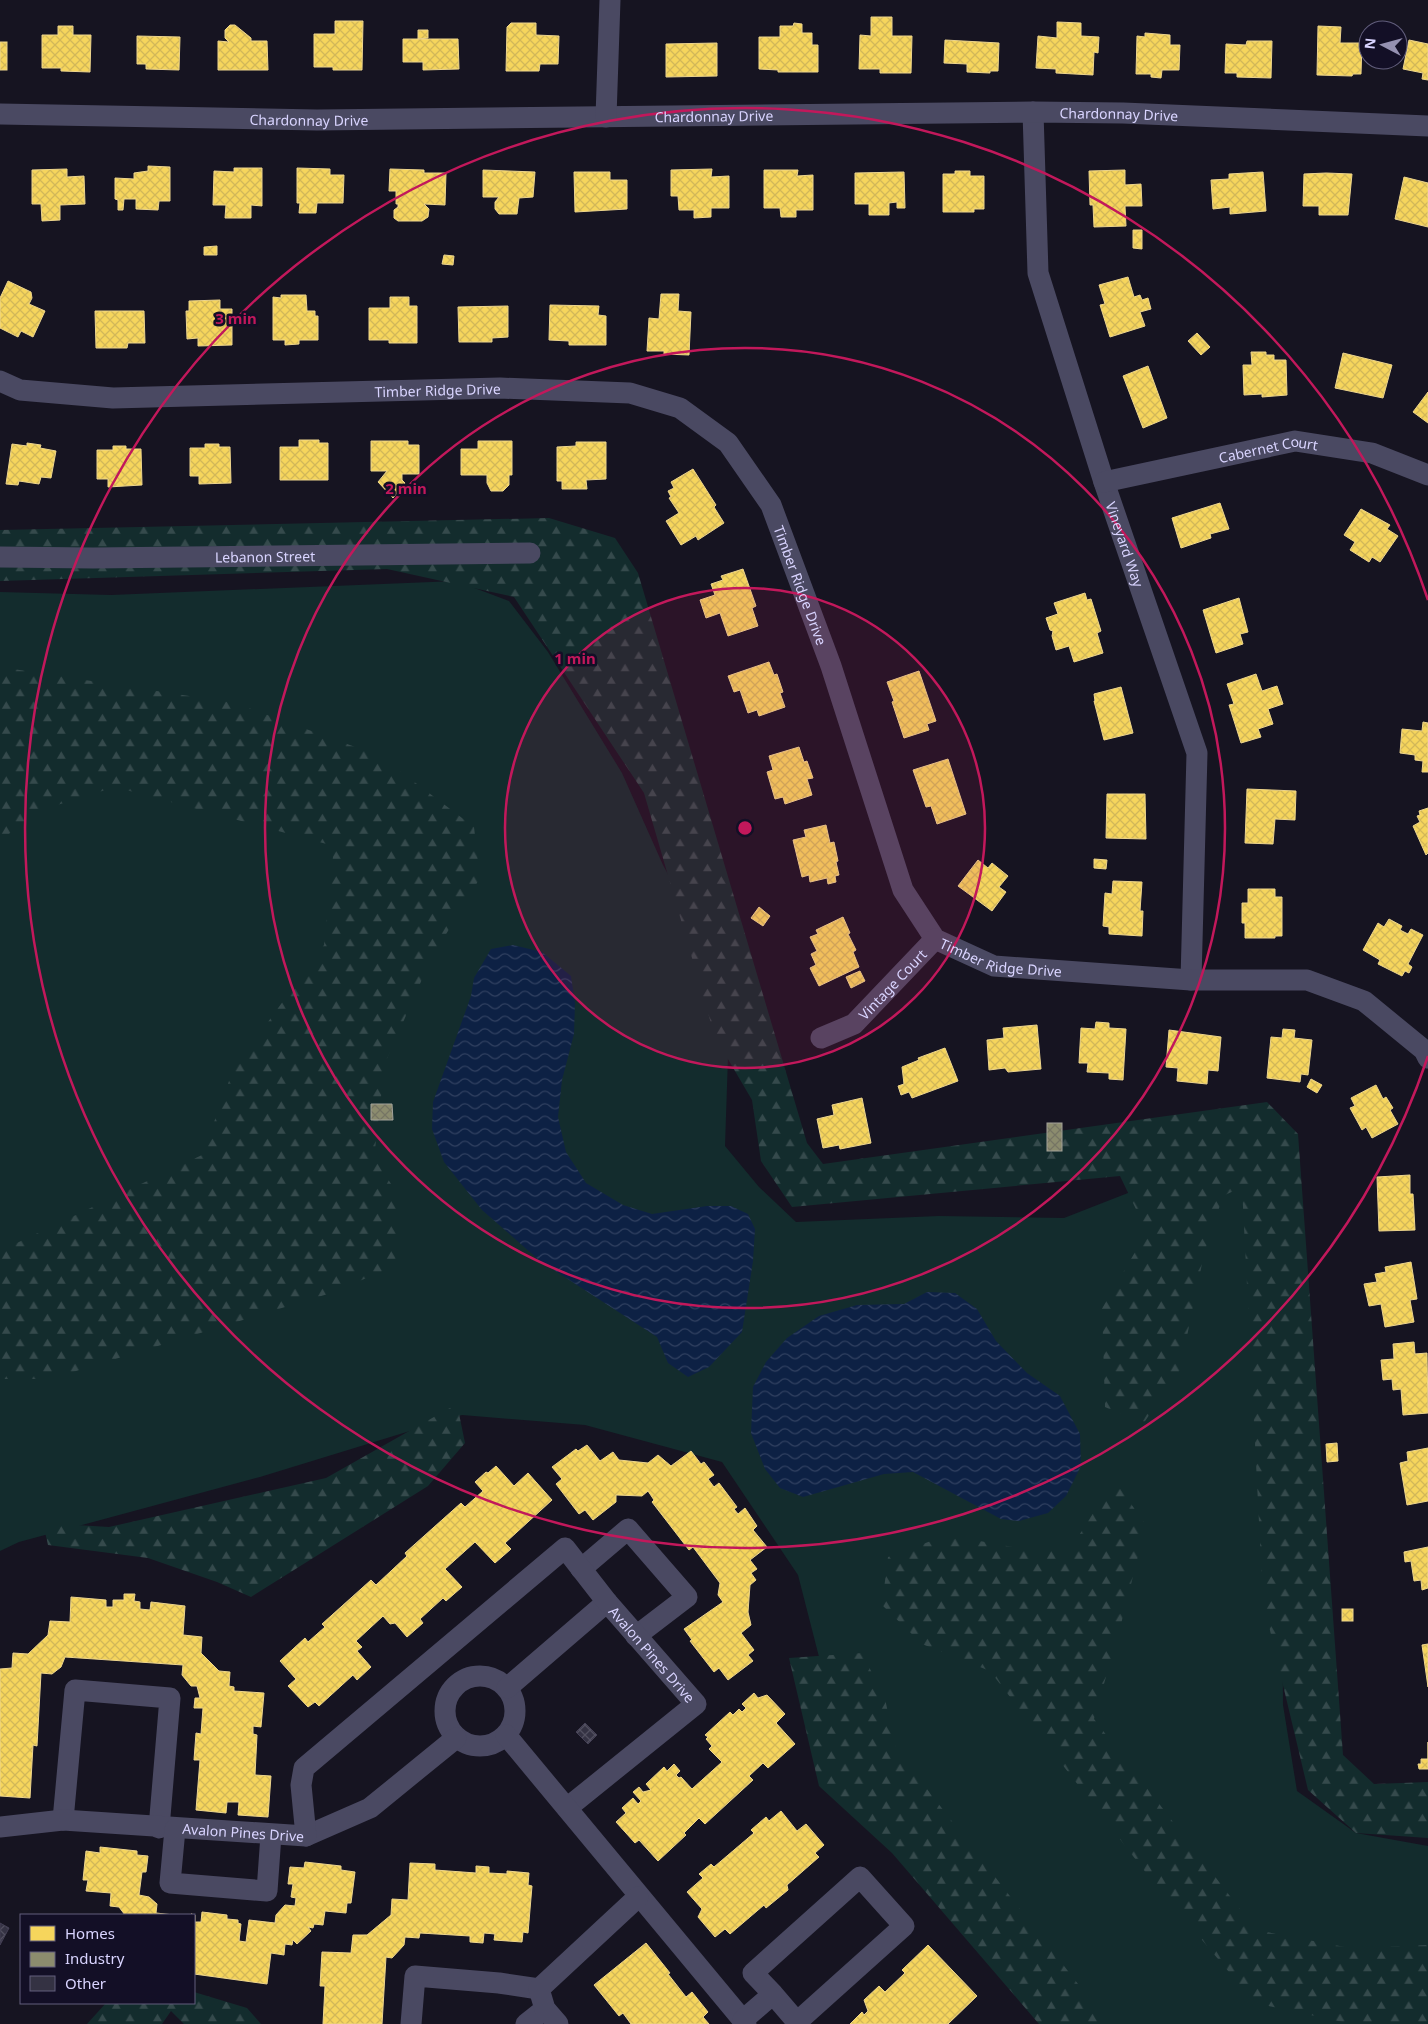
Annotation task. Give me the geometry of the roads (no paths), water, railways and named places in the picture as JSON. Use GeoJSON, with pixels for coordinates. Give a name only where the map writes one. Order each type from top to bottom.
{"type":"FeatureCollection","features":[{"type":"Feature","properties":{"kind":"street"},"geometry":{"type":"LineString","coordinates":[[606,117],[610,0]]}},
{"type":"Feature","properties":{"kind":"street","name":"Chardonnay Drive"},"geometry":{"type":"LineString","coordinates":[[0,114],[317,120],[1033,112],[1123,113],[1428,126]]}},
{"type":"Feature","properties":{"kind":"street","name":"Vineyard Way"},"geometry":{"type":"LineString","coordinates":[[1033,112],[1038,273],[1104,482],[1197,753],[1191,980]]}},
{"type":"Feature","properties":{"kind":"street","name":"Timber Ridge Drive"},"geometry":{"type":"LineString","coordinates":[[0,381],[20,390],[113,398],[500,388],[630,393],[680,408],[728,443],[771,505],[831,666],[903,890],[935,939],[994,966],[1191,980],[1307,980],[1364,1001],[1424,1050],[1428,1058]]}},
{"type":"Feature","properties":{"kind":"street","name":"Cabernet Court"},"geometry":{"type":"LineString","coordinates":[[1104,482],[1295,441],[1372,453],[1428,475]]}},
{"type":"Feature","properties":{"kind":"street","name":"Lebanon Street"},"geometry":{"type":"LineString","coordinates":[[0,557],[103,558],[530,553]]}},
{"type":"Feature","properties":{"kind":"street","name":"Vintage Court"},"geometry":{"type":"LineString","coordinates":[[821,1038],[854,1024],[935,939]]}},
{"type":"Feature","properties":{"kind":"street"},"geometry":{"type":"LineString","coordinates":[[581,1569],[628,1529],[687,1596],[636,1636]]}},
{"type":"Feature","properties":{"kind":"street"},"geometry":{"type":"LineString","coordinates":[[306,1836],[301,1785],[304,1768],[565,1548],[608,1602]]}},
{"type":"Feature","properties":{"kind":"street","name":"Avalon Pines Drive"},"geometry":{"type":"LineString","coordinates":[[507,1688],[608,1602],[696,1704],[567,1808]]}},
{"type":"Feature","properties":{"kind":"street"},"geometry":{"type":"LineString","coordinates":[[476,1676],[488,1676],[498,1681],[507,1688],[514,1702],[515,1717],[512,1727],[506,1735],[497,1742],[481,1747],[465,1744],[456,1738],[445,1718],[445,1706],[448,1695],[465,1679],[476,1676]]}},
{"type":"Feature","properties":{"kind":"street"},"geometry":{"type":"LineString","coordinates":[[63,1820],[75,1690],[84,1690],[170,1698],[167,1828],[170,1883],[266,1890],[271,1835]]}},
{"type":"Feature","properties":{"kind":"street"},"geometry":{"type":"LineString","coordinates":[[506,1735],[638,1897],[744,2022],[772,1994]]}},
{"type":"Feature","properties":{"kind":"street","name":"Avalon Pines Drive"},"geometry":{"type":"LineString","coordinates":[[0,1827],[63,1820],[306,1836],[370,1808],[456,1738]]}},
{"type":"Feature","properties":{"kind":"street"},"geometry":{"type":"LineString","coordinates":[[860,1878],[904,1926],[797,2022],[772,1994],[753,1973],[860,1878]]}},
{"type":"Feature","properties":{"kind":"street"},"geometry":{"type":"LineString","coordinates":[[526,2024],[547,2007],[638,1897]]}},
{"type":"Feature","properties":{"kind":"street"},"geometry":{"type":"LineString","coordinates":[[411,2024],[415,1976],[499,1982],[547,2007]]}},
{"type":"Feature","properties":{"kind":"water"},"geometry":{"type":"Polygon","coordinates":[[[513,945],[542,952],[571,976],[575,1003],[574,1034],[562,1080],[558,1117],[566,1152],[586,1183],[623,1205],[652,1214],[707,1206],[731,1206],[748,1214],[755,1229],[753,1261],[742,1332],[709,1367],[688,1377],[668,1363],[657,1337],[540,1261],[482,1210],[444,1162],[432,1129],[433,1102],[471,996],[474,978],[491,949],[513,945]]]}},
{"type":"Feature","properties":{"kind":"water"},"geometry":{"type":"Polygon","coordinates":[[[927,1292],[955,1293],[977,1309],[996,1341],[1027,1373],[1060,1396],[1080,1434],[1081,1466],[1066,1496],[1048,1513],[1019,1521],[1001,1519],[913,1472],[884,1474],[803,1497],[780,1488],[765,1469],[751,1433],[753,1387],[766,1362],[787,1338],[819,1316],[857,1305],[904,1304],[927,1292]]]}}]}
